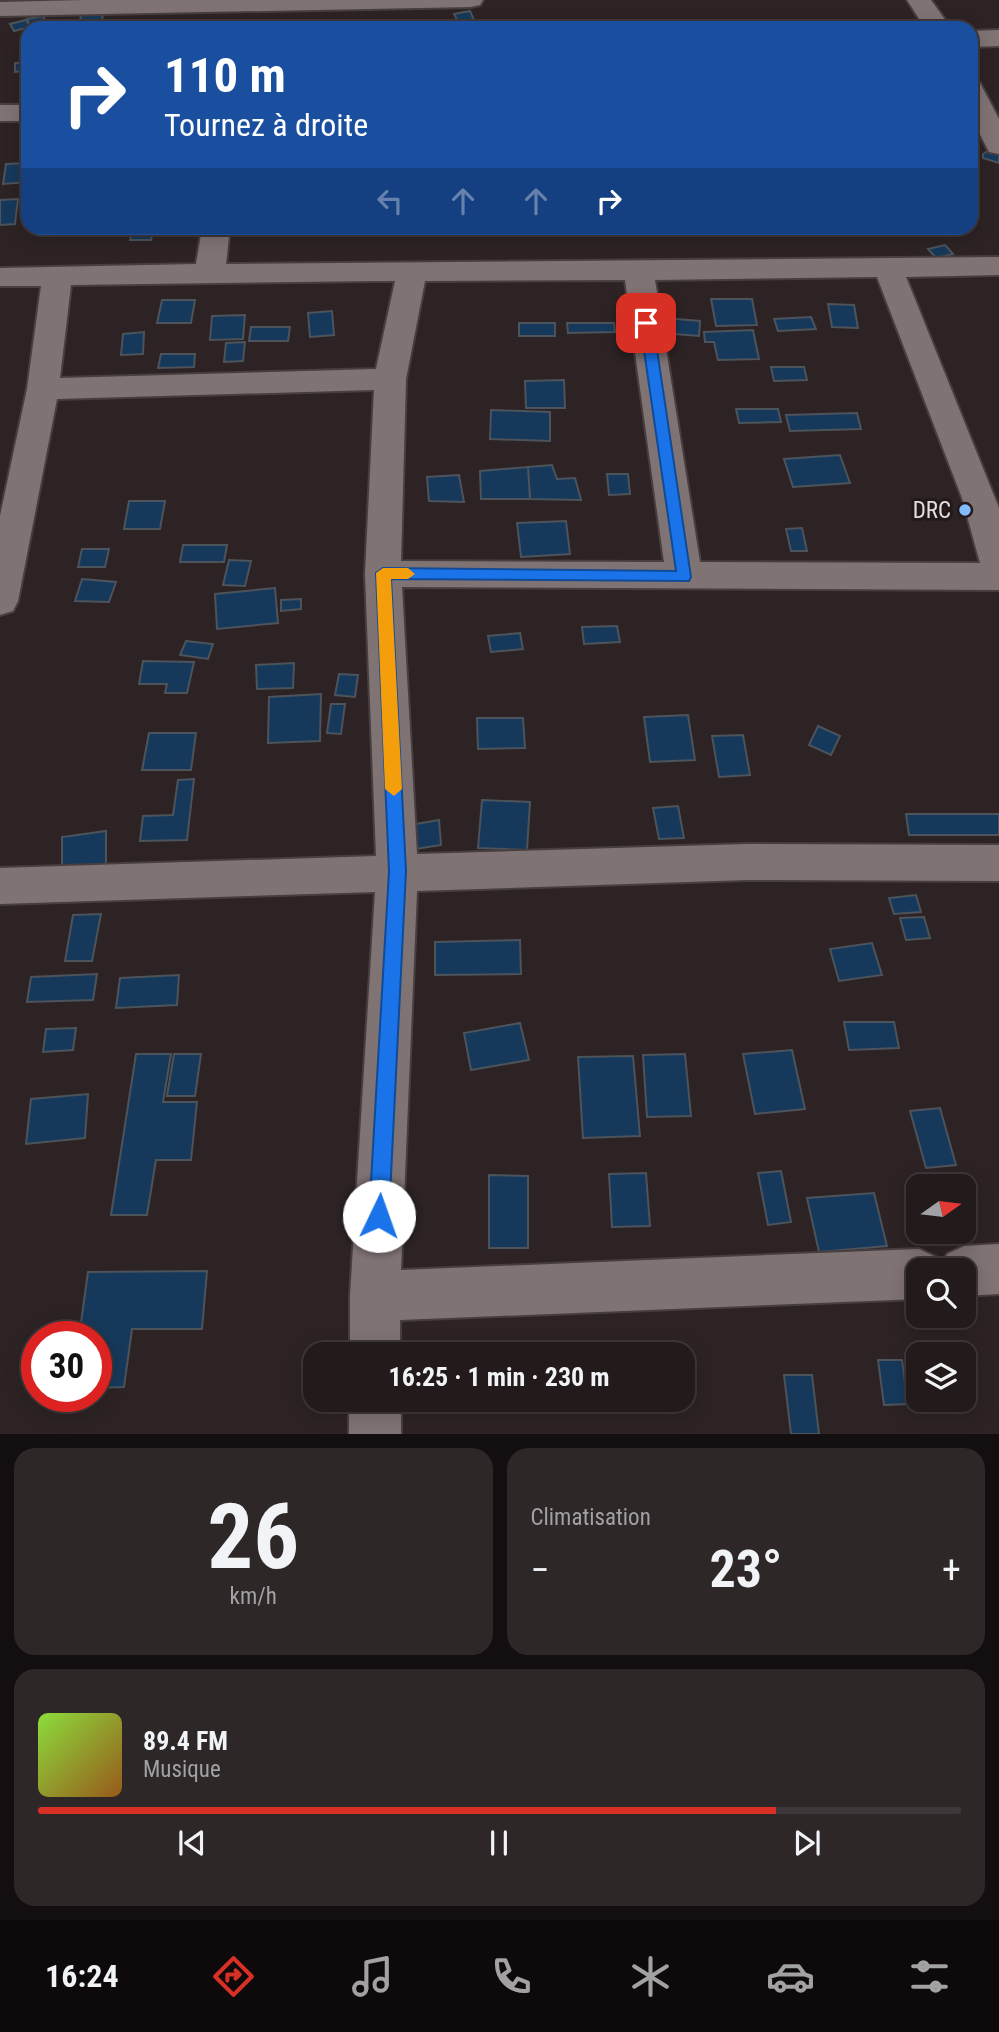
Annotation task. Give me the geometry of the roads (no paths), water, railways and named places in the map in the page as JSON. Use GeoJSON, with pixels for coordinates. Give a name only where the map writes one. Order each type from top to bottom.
{"type":"FeatureCollection","features":[{"type":"Feature","properties":{"kind":"street"},"geometry":{"type":"LineString","coordinates":[[0,9],[240,10],[471,0]]}},
{"type":"Feature","properties":{"kind":"street"},"geometry":{"type":"LineString","coordinates":[[919,0],[934,21]]}},
{"type":"Feature","properties":{"kind":"street"},"geometry":{"type":"LineString","coordinates":[[978,39],[999,38]]}},
{"type":"Feature","properties":{"kind":"street"},"geometry":{"type":"LineString","coordinates":[[978,103],[999,146]]}},
{"type":"Feature","properties":{"kind":"street"},"geometry":{"type":"LineString","coordinates":[[0,113],[21,113]]}},
{"type":"Feature","properties":{"kind":"street"},"geometry":{"type":"LineString","coordinates":[[210,272],[215,235]]}},
{"type":"Feature","properties":{"kind":"street"},"geometry":{"type":"LineString","coordinates":[[0,276],[210,272],[639,272],[999,266]]}},
{"type":"Feature","properties":{"kind":"street"},"geometry":{"type":"LineString","coordinates":[[888,268],[989,498],[999,568]]}},
{"type":"Feature","properties":{"kind":"street"},"geometry":{"type":"LineString","coordinates":[[639,272],[684,577]]}},
{"type":"Feature","properties":{"kind":"street"},"geometry":{"type":"LineString","coordinates":[[375,1342],[375,1296],[397,871],[383,573],[390,379],[412,273]]}},
{"type":"Feature","properties":{"kind":"street"},"geometry":{"type":"LineString","coordinates":[[0,601],[15,457],[43,389],[57,275]]}},
{"type":"Feature","properties":{"kind":"street"},"geometry":{"type":"LineString","coordinates":[[43,389],[390,379]]}},
{"type":"Feature","properties":{"kind":"street"},"geometry":{"type":"LineString","coordinates":[[383,573],[999,577]]}},
{"type":"Feature","properties":{"kind":"street"},"geometry":{"type":"LineString","coordinates":[[0,886],[397,871],[747,862],[999,863]]}},
{"type":"Feature","properties":{"kind":"street"},"geometry":{"type":"LineString","coordinates":[[976,1270],[999,1269]]}},
{"type":"Feature","properties":{"kind":"street"},"geometry":{"type":"LineString","coordinates":[[375,1296],[906,1275]]}},
{"type":"Feature","properties":{"kind":"street"},"geometry":{"type":"LineString","coordinates":[[375,1412],[375,1433]]}},
{"type":"Feature","properties":{"kind":"place","name":"DRC"},"geometry":{"type":"Point","coordinates":[965,510]}}]}
